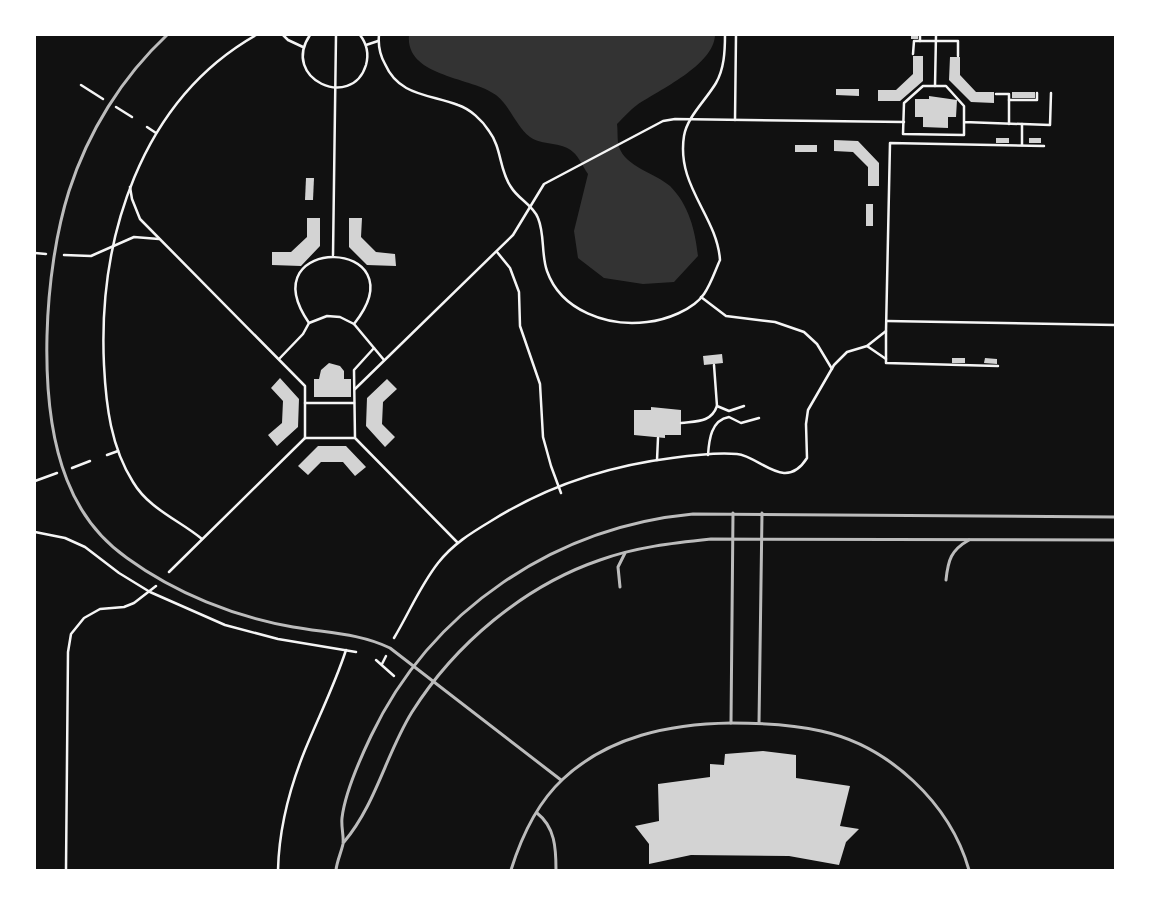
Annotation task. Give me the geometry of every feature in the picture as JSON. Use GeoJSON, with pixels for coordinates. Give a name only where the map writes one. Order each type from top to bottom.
{"type":"FeatureCollection","features":[{"type":"Feature","properties":{"kind":"lane"},"geometry":{"type":"LineString","coordinates":[[167,35],[125,82],[96,127],[69,190],[58,233],[49,296],[47,365],[55,435],[66,480],[78,504],[104,538],[126,558],[170,584],[211,604],[251,617],[293,627],[363,637],[390,648],[561,780]]}},
{"type":"Feature","properties":{"kind":"lane"},"geometry":{"type":"LineString","coordinates":[[731,724],[733,513]]}},
{"type":"Feature","properties":{"kind":"lane"},"geometry":{"type":"LineString","coordinates":[[759,723],[762,513]]}},
{"type":"Feature","properties":{"kind":"lane"},"geometry":{"type":"LineString","coordinates":[[336,870],[343,842],[342,818],[359,765],[390,700],[414,666],[438,637],[475,602],[519,570],[551,554],[587,538],[635,523],[680,515],[762,513],[1115,516]]}},
{"type":"Feature","properties":{"kind":"lane"},"geometry":{"type":"LineString","coordinates":[[343,842],[359,823],[401,732],[434,681],[471,639],[519,602],[583,566],[626,552],[666,544],[733,539],[1115,540]]}},
{"type":"Feature","properties":{"kind":"lane"},"geometry":{"type":"LineString","coordinates":[[946,580],[950,555],[959,545],[969,540]]}},
{"type":"Feature","properties":{"kind":"lane"},"geometry":{"type":"LineString","coordinates":[[620,587],[618,567],[626,552]]}},
{"type":"Feature","properties":{"kind":"lane"},"geometry":{"type":"LineString","coordinates":[[511,870],[518,848],[537,813],[561,780],[606,748],[645,734],[683,726],[759,723],[796,726],[831,734],[864,747],[894,766],[927,795],[939,810],[960,846],[969,870]]}},
{"type":"Feature","properties":{"kind":"lane"},"geometry":{"type":"LineString","coordinates":[[537,813],[544,819],[552,834],[556,853],[556,870]]}},
{"type":"Feature","properties":{"kind":"path"},"geometry":{"type":"LineString","coordinates":[[202,539],[143,496],[122,464],[109,412],[104,357],[104,313],[112,246],[130,186],[156,133],[200,79],[227,55],[256,35]]}},
{"type":"Feature","properties":{"kind":"path"},"geometry":{"type":"LineString","coordinates":[[283,35],[288,40],[304,47]]}},
{"type":"Feature","properties":{"kind":"path"},"geometry":{"type":"LineString","coordinates":[[310,35],[304,47],[305,66],[312,78],[322,85],[335,88],[353,83],[367,63],[366,45],[360,35]]}},
{"type":"Feature","properties":{"kind":"path"},"geometry":{"type":"LineString","coordinates":[[334,255],[336,35]]}},
{"type":"Feature","properties":{"kind":"path"},"geometry":{"type":"LineString","coordinates":[[379,35],[378,41],[381,56],[396,82],[418,94],[458,105],[480,120],[496,143],[509,185],[531,207],[538,217],[546,269],[560,294],[587,314],[606,319],[644,323],[669,317],[701,297],[720,260],[710,227],[687,177],[684,161],[684,135],[692,119],[716,83],[722,69],[726,35]]}},
{"type":"Feature","properties":{"kind":"path"},"geometry":{"type":"LineString","coordinates":[[735,120],[736,35]]}},
{"type":"Feature","properties":{"kind":"path"},"geometry":{"type":"LineString","coordinates":[[920,35],[920,41]]}},
{"type":"Feature","properties":{"kind":"path"},"geometry":{"type":"LineString","coordinates":[[935,86],[936,35]]}},
{"type":"Feature","properties":{"kind":"path"},"geometry":{"type":"LineString","coordinates":[[952,35],[952,41]]}},
{"type":"Feature","properties":{"kind":"path"},"geometry":{"type":"LineString","coordinates":[[366,45],[378,41]]}},
{"type":"Feature","properties":{"kind":"path"},"geometry":{"type":"LineString","coordinates":[[913,54],[914,41],[958,41],[958,56]]}},
{"type":"Feature","properties":{"kind":"path"},"geometry":{"type":"LineString","coordinates":[[81,85],[103,99]]}},
{"type":"Feature","properties":{"kind":"path"},"geometry":{"type":"LineString","coordinates":[[923,86],[946,86],[964,106],[964,122],[964,135],[903,134],[904,104],[923,86]]}},
{"type":"Feature","properties":{"kind":"path"},"geometry":{"type":"LineString","coordinates":[[1009,100],[1037,100],[1037,93]]}},
{"type":"Feature","properties":{"kind":"path"},"geometry":{"type":"LineString","coordinates":[[964,122],[1050,125],[1051,93]]}},
{"type":"Feature","properties":{"kind":"path"},"geometry":{"type":"LineString","coordinates":[[996,94],[1009,94],[1009,124]]}},
{"type":"Feature","properties":{"kind":"path"},"geometry":{"type":"LineString","coordinates":[[116,107],[132,117]]}},
{"type":"Feature","properties":{"kind":"path"},"geometry":{"type":"LineString","coordinates":[[355,389],[513,235],[544,184],[663,121],[692,119],[904,122]]}},
{"type":"Feature","properties":{"kind":"path"},"geometry":{"type":"LineString","coordinates":[[1022,124],[1022,146]]}},
{"type":"Feature","properties":{"kind":"path"},"geometry":{"type":"LineString","coordinates":[[147,127],[156,133]]}},
{"type":"Feature","properties":{"kind":"path"},"geometry":{"type":"LineString","coordinates":[[886,360],[890,143],[1044,146]]}},
{"type":"Feature","properties":{"kind":"path"},"geometry":{"type":"LineString","coordinates":[[130,186],[136,212],[160,240],[305,386],[305,438]]}},
{"type":"Feature","properties":{"kind":"path"},"geometry":{"type":"LineString","coordinates":[[64,255],[91,256],[134,237],[160,240]]}},
{"type":"Feature","properties":{"kind":"path"},"geometry":{"type":"LineString","coordinates":[[35,252],[46,254]]}},
{"type":"Feature","properties":{"kind":"path"},"geometry":{"type":"LineString","coordinates":[[497,252],[510,268],[518,292],[520,326],[540,384],[543,437],[561,493]]}},
{"type":"Feature","properties":{"kind":"path"},"geometry":{"type":"LineString","coordinates":[[310,323],[298,304],[296,288],[298,279],[307,266],[314,261],[334,255],[347,258],[359,265],[368,279],[370,288],[368,305],[354,324]]}},
{"type":"Feature","properties":{"kind":"path"},"geometry":{"type":"LineString","coordinates":[[701,297],[711,307],[726,316],[775,322],[804,332],[817,344],[832,369]]}},
{"type":"Feature","properties":{"kind":"path"},"geometry":{"type":"LineString","coordinates":[[279,359],[304,334],[310,323],[334,315],[354,324],[385,360]]}},
{"type":"Feature","properties":{"kind":"path"},"geometry":{"type":"LineString","coordinates":[[887,321],[1115,324]]}},
{"type":"Feature","properties":{"kind":"path"},"geometry":{"type":"LineString","coordinates":[[394,638],[426,580],[458,542],[505,512],[558,486],[610,469],[657,460],[708,455],[740,454],[770,471],[780,472],[797,468],[807,458],[806,424],[808,410],[832,369],[847,352],[867,346],[886,331]]}},
{"type":"Feature","properties":{"kind":"path"},"geometry":{"type":"LineString","coordinates":[[867,346],[886,360],[886,363],[998,366]]}},
{"type":"Feature","properties":{"kind":"path"},"geometry":{"type":"LineString","coordinates":[[374,348],[354,370],[355,438],[458,542]]}},
{"type":"Feature","properties":{"kind":"path"},"geometry":{"type":"LineString","coordinates":[[681,423],[707,420],[714,414],[717,406],[714,365]]}},
{"type":"Feature","properties":{"kind":"path"},"geometry":{"type":"LineString","coordinates":[[305,403],[354,403]]}},
{"type":"Feature","properties":{"kind":"path"},"geometry":{"type":"LineString","coordinates":[[717,406],[729,411],[744,406]]}},
{"type":"Feature","properties":{"kind":"path"},"geometry":{"type":"LineString","coordinates":[[714,414],[719,420]]}},
{"type":"Feature","properties":{"kind":"path"},"geometry":{"type":"LineString","coordinates":[[708,455],[712,431],[719,420],[729,417],[741,423],[759,418]]}},
{"type":"Feature","properties":{"kind":"path"},"geometry":{"type":"LineString","coordinates":[[169,572],[305,438],[355,438]]}},
{"type":"Feature","properties":{"kind":"path"},"geometry":{"type":"LineString","coordinates":[[657,460],[658,438]]}},
{"type":"Feature","properties":{"kind":"path"},"geometry":{"type":"LineString","coordinates":[[107,455],[118,451]]}},
{"type":"Feature","properties":{"kind":"path"},"geometry":{"type":"LineString","coordinates":[[72,468],[90,461]]}},
{"type":"Feature","properties":{"kind":"path"},"geometry":{"type":"LineString","coordinates":[[35,481],[58,473]]}},
{"type":"Feature","properties":{"kind":"path"},"geometry":{"type":"LineString","coordinates":[[35,532],[65,538],[85,547],[150,592],[193,612],[255,634],[356,652]]}},
{"type":"Feature","properties":{"kind":"path"},"geometry":{"type":"LineString","coordinates":[[66,870],[68,652],[70,638],[77,626],[92,612],[134,604],[157,585]]}},
{"type":"Feature","properties":{"kind":"path"},"geometry":{"type":"LineString","coordinates":[[278,870],[289,798],[305,750],[337,679],[346,650]]}},
{"type":"Feature","properties":{"kind":"path"},"geometry":{"type":"LineString","coordinates":[[382,664],[386,656]]}},
{"type":"Feature","properties":{"kind":"path"},"geometry":{"type":"LineString","coordinates":[[376,660],[394,676]]}},
{"type":"Feature","properties":{"kind":"shaded area"},"geometry":{"type":"Polygon","coordinates":[[[409,35],[715,35],[712,46],[696,66],[684,76],[637,105],[617,124],[618,145],[628,160],[664,181],[677,193],[682,201],[693,227],[698,256],[674,282],[643,284],[604,278],[578,258],[574,231],[588,174],[573,152],[563,146],[540,142],[530,137],[496,95],[485,89],[428,68],[418,60],[411,49],[409,35]]]}},
{"type":"Feature","properties":{"kind":"building"},"geometry":{"type":"Polygon","coordinates":[[[911,35],[918,35],[918,39],[911,39],[911,35]]]}},
{"type":"Feature","properties":{"kind":"building"},"geometry":{"type":"Polygon","coordinates":[[[913,56],[923,56],[923,81],[900,101],[878,101],[878,90],[896,90],[913,74],[913,56]]]}},
{"type":"Feature","properties":{"kind":"building"},"geometry":{"type":"Polygon","coordinates":[[[950,57],[960,57],[960,75],[976,92],[994,92],[994,103],[971,102],[949,80],[950,57]]]}},
{"type":"Feature","properties":{"kind":"building"},"geometry":{"type":"Polygon","coordinates":[[[836,89],[859,89],[859,96],[836,95],[836,89]]]}},
{"type":"Feature","properties":{"kind":"building"},"geometry":{"type":"Polygon","coordinates":[[[1012,92],[1035,92],[1035,98],[1012,98],[1012,92]]]}},
{"type":"Feature","properties":{"kind":"building"},"geometry":{"type":"Polygon","coordinates":[[[929,96],[957,100],[956,117],[948,117],[948,128],[923,127],[923,117],[915,117],[915,99],[929,99],[929,96]]]}},
{"type":"Feature","properties":{"kind":"building"},"geometry":{"type":"Polygon","coordinates":[[[996,138],[1009,138],[1009,143],[996,143],[996,138]]]}},
{"type":"Feature","properties":{"kind":"building"},"geometry":{"type":"Polygon","coordinates":[[[1029,138],[1041,138],[1041,143],[1029,143],[1029,138]]]}},
{"type":"Feature","properties":{"kind":"building"},"geometry":{"type":"Polygon","coordinates":[[[834,140],[858,141],[879,163],[879,186],[868,186],[868,167],[853,152],[834,151],[834,140]]]}},
{"type":"Feature","properties":{"kind":"building"},"geometry":{"type":"Polygon","coordinates":[[[795,145],[817,145],[817,152],[795,152],[795,145]]]}},
{"type":"Feature","properties":{"kind":"building"},"geometry":{"type":"Polygon","coordinates":[[[306,178],[314,178],[313,200],[305,200],[306,178]]]}},
{"type":"Feature","properties":{"kind":"building"},"geometry":{"type":"Polygon","coordinates":[[[866,204],[873,204],[873,226],[866,226],[866,204]]]}},
{"type":"Feature","properties":{"kind":"building"},"geometry":{"type":"Polygon","coordinates":[[[307,218],[320,218],[320,246],[301,266],[272,265],[272,252],[291,252],[307,237],[307,218]]]}},
{"type":"Feature","properties":{"kind":"building"},"geometry":{"type":"Polygon","coordinates":[[[349,218],[362,218],[361,237],[376,252],[395,254],[396,266],[367,265],[349,247],[349,218]]]}},
{"type":"Feature","properties":{"kind":"building"},"geometry":{"type":"Polygon","coordinates":[[[722,354],[723,363],[704,365],[703,356],[722,354]]]}},
{"type":"Feature","properties":{"kind":"building"},"geometry":{"type":"Polygon","coordinates":[[[952,358],[965,358],[965,363],[952,363],[952,358]]]}},
{"type":"Feature","properties":{"kind":"building"},"geometry":{"type":"Polygon","coordinates":[[[985,358],[997,359],[997,364],[984,363],[985,358]]]}},
{"type":"Feature","properties":{"kind":"building"},"geometry":{"type":"Polygon","coordinates":[[[329,363],[340,366],[344,371],[344,379],[351,379],[351,397],[314,397],[314,379],[319,379],[321,370],[329,363]]]}},
{"type":"Feature","properties":{"kind":"building"},"geometry":{"type":"Polygon","coordinates":[[[280,378],[299,399],[298,427],[277,446],[268,435],[282,423],[283,401],[271,388],[280,378]]]}},
{"type":"Feature","properties":{"kind":"building"},"geometry":{"type":"Polygon","coordinates":[[[387,379],[397,389],[383,402],[382,424],[395,437],[385,447],[366,426],[367,398],[387,379]]]}},
{"type":"Feature","properties":{"kind":"building"},"geometry":{"type":"Polygon","coordinates":[[[651,407],[681,410],[681,435],[665,435],[665,438],[634,435],[634,410],[651,410],[651,407]]]}},
{"type":"Feature","properties":{"kind":"building"},"geometry":{"type":"Polygon","coordinates":[[[318,446],[346,446],[366,467],[355,476],[343,462],[321,462],[308,475],[298,466],[318,446]]]}},
{"type":"Feature","properties":{"kind":"building"},"geometry":{"type":"Polygon","coordinates":[[[763,751],[796,755],[796,778],[850,786],[840,826],[859,829],[846,842],[839,865],[789,856],[691,855],[649,864],[649,844],[635,826],[659,821],[658,784],[710,777],[710,764],[724,765],[725,754],[763,751]]]}}]}
